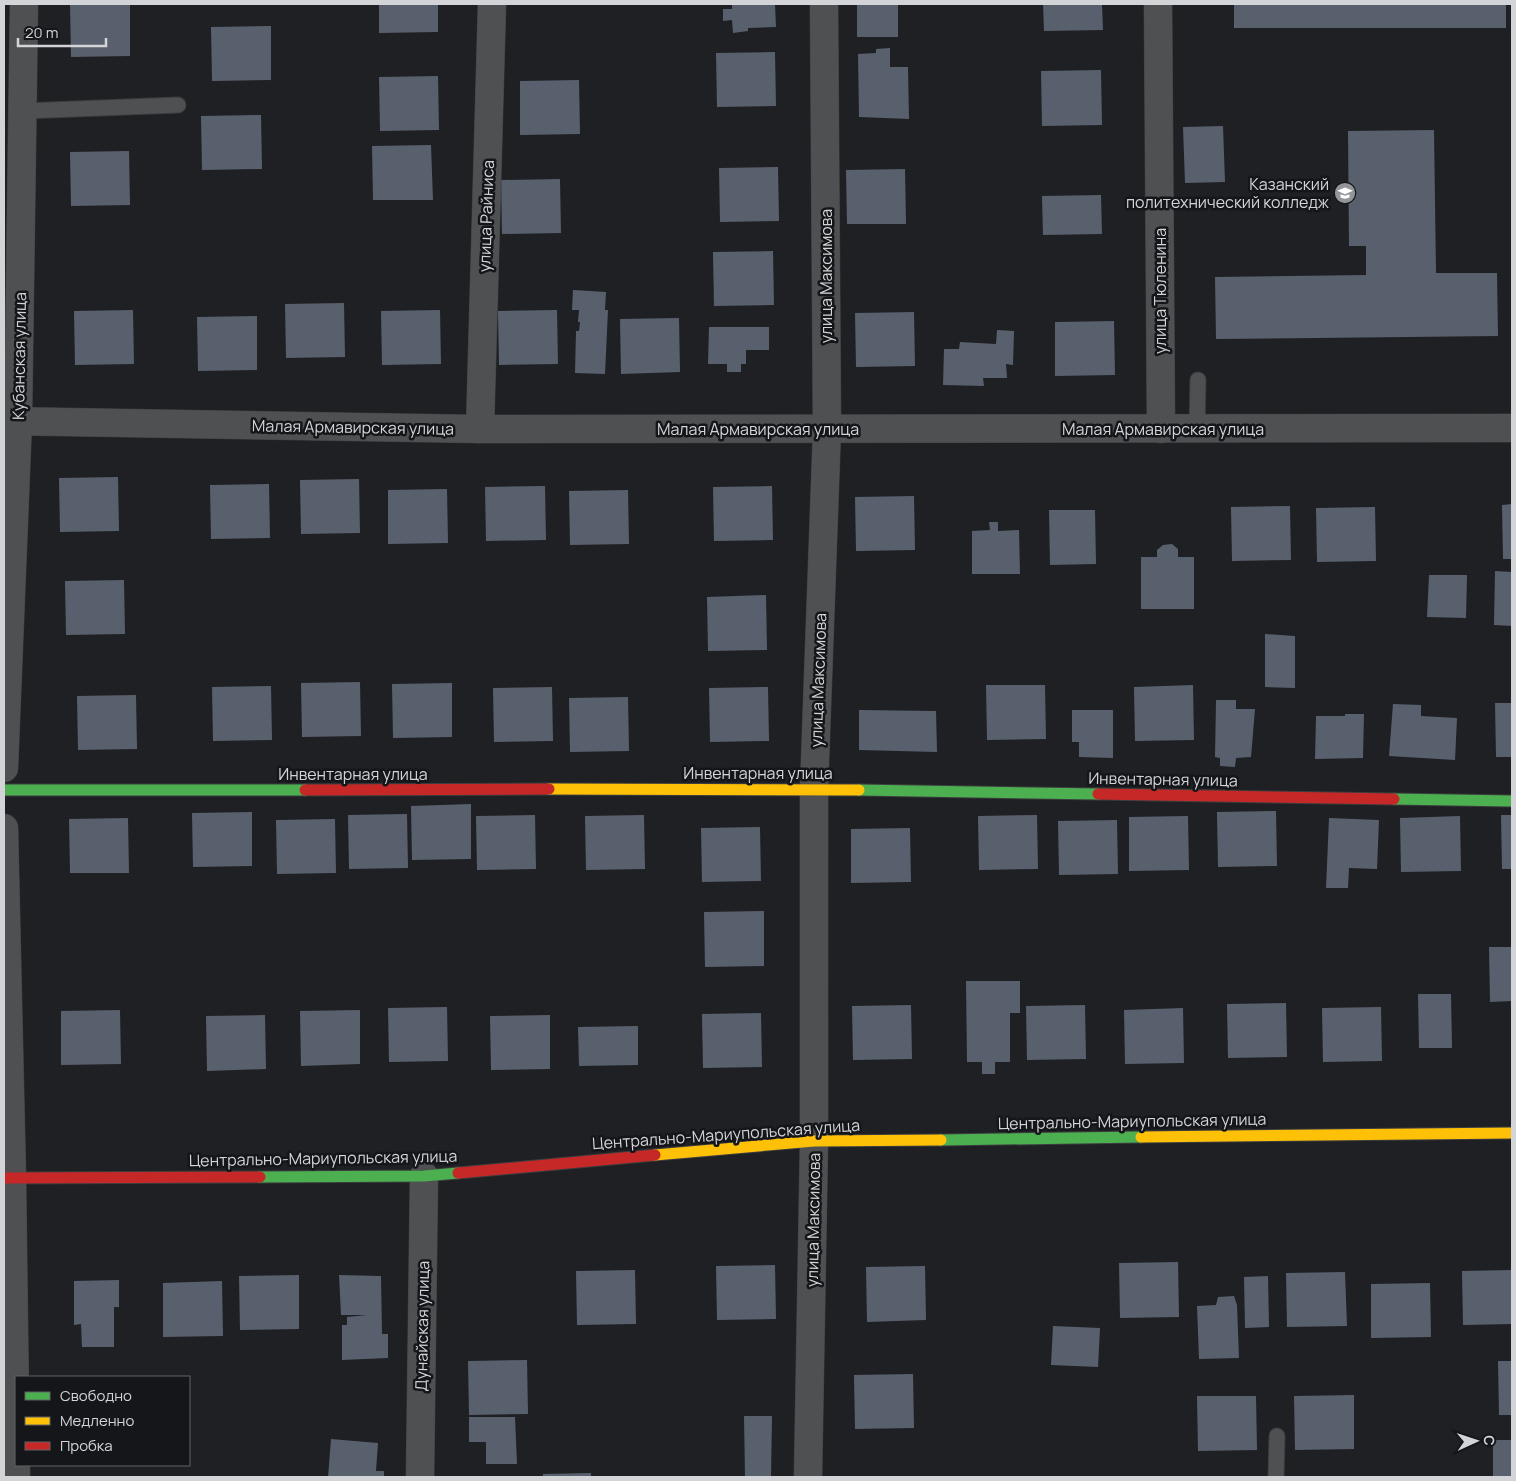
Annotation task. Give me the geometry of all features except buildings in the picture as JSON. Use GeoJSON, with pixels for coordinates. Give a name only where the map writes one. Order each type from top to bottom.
{"type":"FeatureCollection","features":[{"type":"Feature","properties":{"kind":"street","name":"Кубанская улица"},"geometry":{"type":"LineString","coordinates":[[4,768],[11,421],[23,111],[24,4]]}},
{"type":"Feature","properties":{"kind":"street","name":"улица Райниса"},"geometry":{"type":"LineString","coordinates":[[480,428],[492,4]]}},
{"type":"Feature","properties":{"kind":"street","name":"улица Максимова"},"geometry":{"type":"LineString","coordinates":[[808,1477],[814,1140],[814,789],[827,429],[824,4]]}},
{"type":"Feature","properties":{"kind":"street","name":"улица Тюленина"},"geometry":{"type":"LineString","coordinates":[[1158,4],[1161,429]]}},
{"type":"Feature","properties":{"kind":"street","name":"Малая Армавирская улица"},"geometry":{"type":"LineString","coordinates":[[11,421],[480,428],[1512,428]]}},
{"type":"Feature","properties":{"kind":"street","name":"Инвентарная улица"},"geometry":{"type":"LineString","coordinates":[[4,790],[814,789],[1512,801]]}},
{"type":"Feature","properties":{"kind":"street"},"geometry":{"type":"LineString","coordinates":[[4,828],[8,1177],[15,1440]]}},
{"type":"Feature","properties":{"kind":"street","name":"Центрально-Мариупольская улица"},"geometry":{"type":"LineString","coordinates":[[8,1177],[424,1176],[814,1140],[1512,1133]]}},
{"type":"Feature","properties":{"kind":"street","name":"Дунайская улица"},"geometry":{"type":"LineString","coordinates":[[420,1477],[424,1176]]}},
{"type":"Feature","properties":{"kind":"lane"},"geometry":{"type":"LineString","coordinates":[[23,111],[178,105]]}},
{"type":"Feature","properties":{"kind":"lane"},"geometry":{"type":"LineString","coordinates":[[1197,428],[1198,380]]}},
{"type":"Feature","properties":{"kind":"lane"},"geometry":{"type":"LineString","coordinates":[[1276,1477],[1277,1436]]}},
{"type":"Feature","properties":{"kind":"traffic: fast"},"geometry":{"type":"LineString","coordinates":[[4,790],[305,790]]}},
{"type":"Feature","properties":{"kind":"traffic: fast"},"geometry":{"type":"LineString","coordinates":[[859,790],[1098,794]]}},
{"type":"Feature","properties":{"kind":"traffic: fast"},"geometry":{"type":"LineString","coordinates":[[1394,799],[1512,801]]}},
{"type":"Feature","properties":{"kind":"traffic: fast"},"geometry":{"type":"LineString","coordinates":[[941,1140],[1141,1137]]}},
{"type":"Feature","properties":{"kind":"traffic: fast"},"geometry":{"type":"LineString","coordinates":[[260,1177],[424,1176],[458,1173]]}},
{"type":"Feature","properties":{"kind":"traffic: slow"},"geometry":{"type":"LineString","coordinates":[[549,789],[859,790]]}},
{"type":"Feature","properties":{"kind":"traffic: slow"},"geometry":{"type":"LineString","coordinates":[[1141,1137],[1512,1133]]}},
{"type":"Feature","properties":{"kind":"traffic: slow"},"geometry":{"type":"LineString","coordinates":[[655,1155],[814,1141],[941,1140]]}},
{"type":"Feature","properties":{"kind":"traffic: jam"},"geometry":{"type":"LineString","coordinates":[[305,790],[549,789]]}},
{"type":"Feature","properties":{"kind":"traffic: jam"},"geometry":{"type":"LineString","coordinates":[[1098,794],[1394,799]]}},
{"type":"Feature","properties":{"kind":"traffic: jam"},"geometry":{"type":"LineString","coordinates":[[458,1173],[655,1155]]}},
{"type":"Feature","properties":{"kind":"traffic: jam"},"geometry":{"type":"LineString","coordinates":[[4,1178],[260,1177]]}},
{"type":"Feature","properties":{"kind":"place","name":"Казанский политехнический колледж"},"geometry":{"type":"Point","coordinates":[1345,193]}}]}
